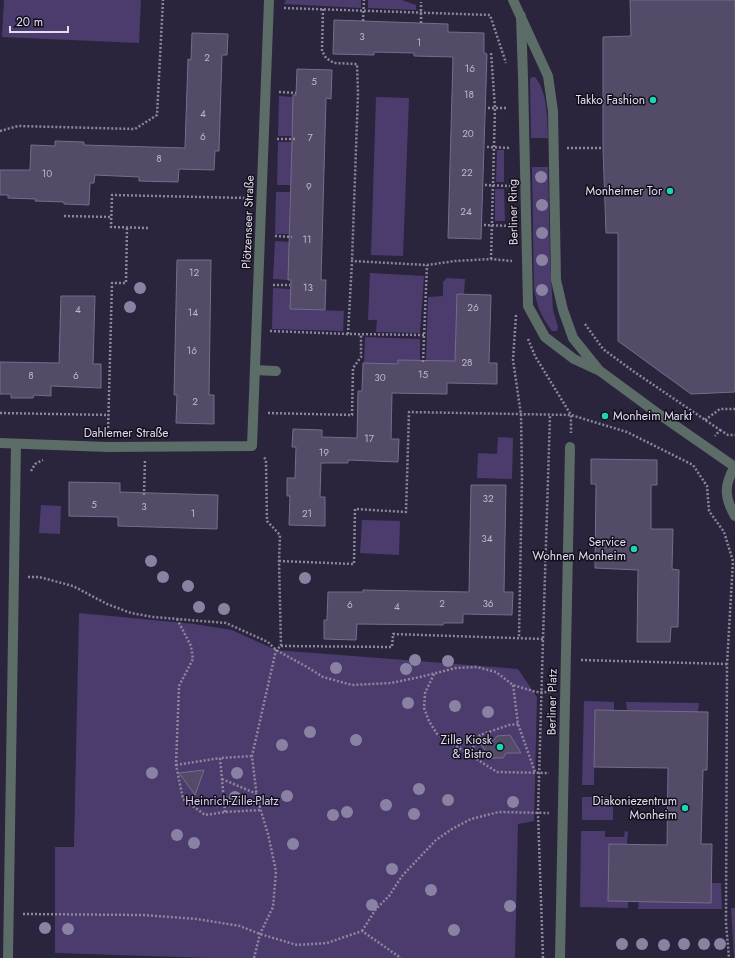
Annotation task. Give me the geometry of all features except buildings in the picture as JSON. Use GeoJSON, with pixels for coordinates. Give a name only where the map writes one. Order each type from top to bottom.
{"type":"FeatureCollection","features":[{"type":"Feature","properties":{"kind":"street","name":"Berliner Ring"},"geometry":{"type":"LineString","coordinates":[[513,0],[548,76],[552,111],[555,175],[556,280],[563,310],[573,338],[600,371]]}},
{"type":"Feature","properties":{"kind":"street","name":"Plötzenseer Straße"},"geometry":{"type":"LineString","coordinates":[[252,446],[269,4]]}},
{"type":"Feature","properties":{"kind":"street","name":"Berliner Ring"},"geometry":{"type":"LineString","coordinates":[[521,16],[524,78],[528,306],[545,337],[574,359],[600,371],[653,410],[735,466]]}},
{"type":"Feature","properties":{"kind":"street"},"geometry":{"type":"LineString","coordinates":[[256,370],[276,371]]}},
{"type":"Feature","properties":{"kind":"street","name":"Dahlemer Straße"},"geometry":{"type":"LineString","coordinates":[[0,443],[108,446],[252,446]]}},
{"type":"Feature","properties":{"kind":"street"},"geometry":{"type":"LineString","coordinates":[[8,958],[16,444]]}},
{"type":"Feature","properties":{"kind":"street","name":"Berliner Platz"},"geometry":{"type":"LineString","coordinates":[[560,958],[570,447]]}},
{"type":"Feature","properties":{"kind":"street"},"geometry":{"type":"LineString","coordinates":[[735,466],[728,478],[726,492],[729,505],[735,516]]}},
{"type":"Feature","properties":{"kind":"path"},"geometry":{"type":"LineString","coordinates":[[0,131],[18,126],[135,129],[157,115],[163,0]]}},
{"type":"Feature","properties":{"kind":"path"},"geometry":{"type":"LineString","coordinates":[[363,21],[364,0]]}},
{"type":"Feature","properties":{"kind":"path"},"geometry":{"type":"LineString","coordinates":[[420,23],[421,2]]}},
{"type":"Feature","properties":{"kind":"path"},"geometry":{"type":"LineString","coordinates":[[269,4],[323,10],[490,15],[507,64]]}},
{"type":"Feature","properties":{"kind":"path"},"geometry":{"type":"LineString","coordinates":[[323,10],[322,51],[326,58],[334,63],[357,64],[358,93],[348,334]]}},
{"type":"Feature","properties":{"kind":"path"},"geometry":{"type":"LineString","coordinates":[[491,52],[495,108],[491,259]]}},
{"type":"Feature","properties":{"kind":"path"},"geometry":{"type":"LineString","coordinates":[[278,92],[296,93]]}},
{"type":"Feature","properties":{"kind":"path"},"geometry":{"type":"LineString","coordinates":[[508,101],[508,115]]}},
{"type":"Feature","properties":{"kind":"path"},"geometry":{"type":"LineString","coordinates":[[488,108],[508,108]]}},
{"type":"Feature","properties":{"kind":"path"},"geometry":{"type":"LineString","coordinates":[[276,139],[295,139]]}},
{"type":"Feature","properties":{"kind":"path"},"geometry":{"type":"LineString","coordinates":[[487,148],[509,148],[509,141]]}},
{"type":"Feature","properties":{"kind":"path"},"geometry":{"type":"LineString","coordinates":[[485,185],[510,186],[510,179]]}},
{"type":"Feature","properties":{"kind":"path"},"geometry":{"type":"LineString","coordinates":[[148,228],[112,227],[112,195],[262,199]]}},
{"type":"Feature","properties":{"kind":"path"},"geometry":{"type":"LineString","coordinates":[[64,216],[112,217]]}},
{"type":"Feature","properties":{"kind":"path"},"geometry":{"type":"LineString","coordinates":[[511,218],[512,233]]}},
{"type":"Feature","properties":{"kind":"path"},"geometry":{"type":"LineString","coordinates":[[484,225],[511,226]]}},
{"type":"Feature","properties":{"kind":"path"},"geometry":{"type":"LineString","coordinates":[[108,446],[112,283],[126,283],[127,228]]}},
{"type":"Feature","properties":{"kind":"path"},"geometry":{"type":"LineString","coordinates":[[273,236],[292,237]]}},
{"type":"Feature","properties":{"kind":"path"},"geometry":{"type":"LineString","coordinates":[[512,254],[513,269]]}},
{"type":"Feature","properties":{"kind":"path"},"geometry":{"type":"LineString","coordinates":[[352,261],[427,265],[454,261],[491,259],[512,261]]}},
{"type":"Feature","properties":{"kind":"path"},"geometry":{"type":"LineString","coordinates":[[423,362],[427,265]]}},
{"type":"Feature","properties":{"kind":"path"},"geometry":{"type":"LineString","coordinates":[[272,284],[290,285]]}},
{"type":"Feature","properties":{"kind":"path"},"geometry":{"type":"LineString","coordinates":[[516,308],[513,360],[521,415],[522,476],[519,638]]}},
{"type":"Feature","properties":{"kind":"path"},"geometry":{"type":"LineString","coordinates":[[582,320],[603,349],[720,430]]}},
{"type":"Feature","properties":{"kind":"path"},"geometry":{"type":"LineString","coordinates":[[257,331],[424,335]]}},
{"type":"Feature","properties":{"kind":"path"},"geometry":{"type":"LineString","coordinates":[[254,413],[352,415],[353,368],[361,357],[361,334]]}},
{"type":"Feature","properties":{"kind":"path"},"geometry":{"type":"LineString","coordinates":[[535,356],[571,415],[570,447]]}},
{"type":"Feature","properties":{"kind":"path"},"geometry":{"type":"LineString","coordinates":[[705,420],[720,410],[735,409]]}},
{"type":"Feature","properties":{"kind":"path"},"geometry":{"type":"LineString","coordinates":[[279,561],[354,564],[355,509],[406,512],[409,412],[571,415],[628,432],[693,465],[707,486],[709,511],[724,532],[734,561],[727,664],[726,923],[729,958]]}},
{"type":"Feature","properties":{"kind":"path"},"geometry":{"type":"LineString","coordinates":[[0,413],[109,416]]}},
{"type":"Feature","properties":{"kind":"path"},"geometry":{"type":"LineString","coordinates":[[543,958],[538,813],[550,415]]}},
{"type":"Feature","properties":{"kind":"path"},"geometry":{"type":"LineString","coordinates":[[252,446],[266,460],[268,521],[280,534],[279,561],[281,646]]}},
{"type":"Feature","properties":{"kind":"path"},"geometry":{"type":"LineString","coordinates":[[30,475],[35,464],[47,458]]}},
{"type":"Feature","properties":{"kind":"path"},"geometry":{"type":"LineString","coordinates":[[138,460],[145,460],[144,495]]}},
{"type":"Feature","properties":{"kind":"path"},"geometry":{"type":"LineString","coordinates":[[14,578],[39,577],[73,586],[107,604],[131,613],[153,617],[226,623],[268,642],[276,650],[322,677],[352,685],[391,682],[456,668],[477,667],[496,672],[513,685],[542,692],[565,692]]}},
{"type":"Feature","properties":{"kind":"path"},"geometry":{"type":"LineString","coordinates":[[177,619],[191,646],[193,659],[179,686],[176,765],[183,799],[205,815],[225,812],[261,810]]}},
{"type":"Feature","properties":{"kind":"path"},"geometry":{"type":"LineString","coordinates":[[254,958],[260,934],[273,907],[276,871],[257,794],[252,756],[276,650],[281,646],[392,647],[392,634],[543,639]]}},
{"type":"Feature","properties":{"kind":"path"},"geometry":{"type":"LineString","coordinates":[[566,659],[727,664]]}},
{"type":"Feature","properties":{"kind":"path"},"geometry":{"type":"LineString","coordinates":[[434,673],[425,693],[424,708],[429,721],[437,734],[497,772],[564,773]]}},
{"type":"Feature","properties":{"kind":"path"},"geometry":{"type":"LineString","coordinates":[[513,685],[518,724],[535,772]]}},
{"type":"Feature","properties":{"kind":"path"},"geometry":{"type":"LineString","coordinates":[[469,754],[480,735],[509,725],[518,724]]}},
{"type":"Feature","properties":{"kind":"path"},"geometry":{"type":"LineString","coordinates":[[176,765],[220,758],[252,756]]}},
{"type":"Feature","properties":{"kind":"path"},"geometry":{"type":"LineString","coordinates":[[220,758],[225,812]]}},
{"type":"Feature","properties":{"kind":"path"},"geometry":{"type":"LineString","coordinates":[[222,779],[257,794]]}},
{"type":"Feature","properties":{"kind":"path"},"geometry":{"type":"LineString","coordinates":[[9,914],[143,915],[196,919],[240,926],[260,934],[297,945],[327,943],[362,931],[376,909],[389,896],[402,876],[436,840],[452,829],[471,820],[499,812],[563,814]]}},
{"type":"Feature","properties":{"kind":"path"},"geometry":{"type":"LineString","coordinates":[[362,931],[401,958]]}},
{"type":"Feature","properties":{"kind":"green space"},"geometry":{"type":"Polygon","coordinates":[[[4,0],[141,0],[139,43],[2,37],[4,0]]]}},
{"type":"Feature","properties":{"kind":"green space"},"geometry":{"type":"Polygon","coordinates":[[[286,0],[361,0],[361,8],[284,4],[286,0]]]}},
{"type":"Feature","properties":{"kind":"green space"},"geometry":{"type":"Polygon","coordinates":[[[368,0],[402,0],[416,5],[416,10],[368,8],[368,0]]]}},
{"type":"Feature","properties":{"kind":"green space"},"geometry":{"type":"Polygon","coordinates":[[[535,77],[539,83],[545,98],[548,138],[531,138],[530,79],[535,77]]]}},
{"type":"Feature","properties":{"kind":"green space"},"geometry":{"type":"Polygon","coordinates":[[[279,96],[293,97],[292,136],[278,136],[279,96]]]}},
{"type":"Feature","properties":{"kind":"green space"},"geometry":{"type":"Polygon","coordinates":[[[376,97],[409,98],[403,256],[371,255],[376,97]]]}},
{"type":"Feature","properties":{"kind":"green space"},"geometry":{"type":"Polygon","coordinates":[[[278,142],[292,142],[291,185],[277,185],[278,142]]]}},
{"type":"Feature","properties":{"kind":"green space"},"geometry":{"type":"Polygon","coordinates":[[[497,150],[504,150],[504,182],[496,182],[497,150]]]}},
{"type":"Feature","properties":{"kind":"green space"},"geometry":{"type":"Polygon","coordinates":[[[532,167],[548,167],[550,262],[553,310],[558,327],[557,331],[552,331],[542,316],[534,288],[532,167]]]}},
{"type":"Feature","properties":{"kind":"green space"},"geometry":{"type":"Polygon","coordinates":[[[495,189],[504,189],[505,221],[495,221],[495,189]]]}},
{"type":"Feature","properties":{"kind":"green space"},"geometry":{"type":"Polygon","coordinates":[[[276,192],[290,192],[289,234],[275,234],[276,192]]]}},
{"type":"Feature","properties":{"kind":"green space"},"geometry":{"type":"Polygon","coordinates":[[[275,241],[289,242],[288,280],[273,279],[275,241]]]}},
{"type":"Feature","properties":{"kind":"green space"},"geometry":{"type":"Polygon","coordinates":[[[370,273],[424,276],[420,333],[376,332],[377,320],[368,320],[370,273]]]}},
{"type":"Feature","properties":{"kind":"green space"},"geometry":{"type":"Polygon","coordinates":[[[447,278],[465,279],[464,294],[457,294],[455,361],[426,360],[428,297],[443,296],[443,282],[447,278]]]}},
{"type":"Feature","properties":{"kind":"green space"},"geometry":{"type":"Polygon","coordinates":[[[273,288],[290,289],[290,309],[344,311],[343,331],[272,329],[273,288]]]}},
{"type":"Feature","properties":{"kind":"green space"},"geometry":{"type":"Polygon","coordinates":[[[365,337],[420,339],[420,360],[398,360],[398,364],[364,363],[365,337]]]}},
{"type":"Feature","properties":{"kind":"green space"},"geometry":{"type":"Polygon","coordinates":[[[498,437],[513,438],[512,479],[477,478],[478,453],[497,454],[498,437]]]}},
{"type":"Feature","properties":{"kind":"green space"},"geometry":{"type":"Polygon","coordinates":[[[41,505],[61,506],[60,534],[39,533],[41,505]]]}},
{"type":"Feature","properties":{"kind":"green space"},"geometry":{"type":"Polygon","coordinates":[[[362,520],[400,521],[399,555],[360,553],[362,520]]]}},
{"type":"Feature","properties":{"kind":"green space","name":"Heinrich-Zille-Platz"},"geometry":{"type":"Polygon","coordinates":[[[79,613],[194,624],[232,630],[276,650],[518,669],[537,697],[534,821],[518,824],[515,958],[209,958],[55,953],[55,847],[74,847],[79,613]]]}},
{"type":"Feature","properties":{"kind":"green space"},"geometry":{"type":"Polygon","coordinates":[[[584,701],[614,702],[614,710],[595,710],[594,785],[582,785],[584,701]]]}},
{"type":"Feature","properties":{"kind":"green space"},"geometry":{"type":"Polygon","coordinates":[[[626,702],[699,703],[698,712],[627,710],[626,702]]]}},
{"type":"Feature","properties":{"kind":"green space"},"geometry":{"type":"Polygon","coordinates":[[[582,797],[613,797],[613,820],[582,820],[582,797]]]}},
{"type":"Feature","properties":{"kind":"green space"},"geometry":{"type":"Polygon","coordinates":[[[581,831],[605,831],[605,837],[624,837],[625,831],[628,832],[627,844],[609,844],[608,900],[628,901],[628,908],[580,907],[581,831]]]}},
{"type":"Feature","properties":{"kind":"green space"},"geometry":{"type":"Polygon","coordinates":[[[711,883],[721,883],[722,909],[638,909],[639,901],[711,902],[711,883]]]}},
{"type":"Feature","properties":{"kind":"green space"},"geometry":{"type":"Polygon","coordinates":[[[731,908],[735,908],[735,958],[734,958],[731,908]]]}},
{"type":"Feature","properties":{"kind":"place","name":"Takko Fashion"},"geometry":{"type":"Point","coordinates":[653,100]}},
{"type":"Feature","properties":{"kind":"place","name":"Monheimer Tor"},"geometry":{"type":"Point","coordinates":[670,191]}},
{"type":"Feature","properties":{"kind":"place","name":"Monheim Markt"},"geometry":{"type":"Point","coordinates":[605,416]}},
{"type":"Feature","properties":{"kind":"place","name":"Service Wohnen Monheim"},"geometry":{"type":"Point","coordinates":[634,549]}},
{"type":"Feature","properties":{"kind":"place","name":"Zille Kiosk & Bistro"},"geometry":{"type":"Point","coordinates":[500,747]}},
{"type":"Feature","properties":{"kind":"place","name":"Diakoniezentrum Monheim"},"geometry":{"type":"Point","coordinates":[685,808]}}]}
